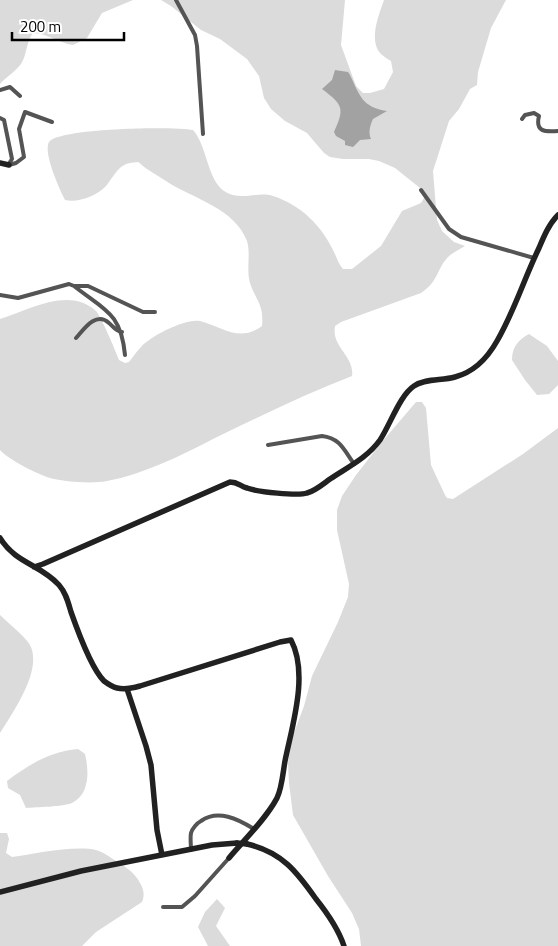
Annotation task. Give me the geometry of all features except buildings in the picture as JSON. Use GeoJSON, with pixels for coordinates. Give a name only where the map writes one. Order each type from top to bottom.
{"type":"FeatureCollection","features":[{"type":"Feature","properties":{"kind":"street"},"geometry":{"type":"LineString","coordinates":[[176,0],[195,35],[203,134]]}},
{"type":"Feature","properties":{"kind":"street"},"geometry":{"type":"LineString","coordinates":[[0,90],[10,87],[20,96]]}},
{"type":"Feature","properties":{"kind":"street"},"geometry":{"type":"LineString","coordinates":[[0,163],[8,165],[16,163],[24,157],[19,129],[26,112],[52,122]]}},
{"type":"Feature","properties":{"kind":"street"},"geometry":{"type":"LineString","coordinates":[[522,119],[525,115],[534,113],[539,116],[537,123],[541,130],[548,132],[558,131]]}},
{"type":"Feature","properties":{"kind":"street"},"geometry":{"type":"LineString","coordinates":[[0,118],[4,120],[12,159],[8,165]]}},
{"type":"Feature","properties":{"kind":"street"},"geometry":{"type":"LineString","coordinates":[[421,190],[449,229],[462,238],[534,258]]}},
{"type":"Feature","properties":{"kind":"street"},"geometry":{"type":"LineString","coordinates":[[34,567],[230,482],[236,482],[246,488],[258,491],[307,494],[354,464],[368,454],[380,439],[406,394],[415,385],[429,380],[455,377],[469,371],[488,356],[514,307],[546,232],[553,220],[558,216]]}},
{"type":"Feature","properties":{"kind":"street"},"geometry":{"type":"LineString","coordinates":[[0,295],[18,298],[69,284],[88,286],[143,312],[155,312]]}},
{"type":"Feature","properties":{"kind":"street"},"geometry":{"type":"LineString","coordinates":[[74,286],[109,312],[122,332],[125,355]]}},
{"type":"Feature","properties":{"kind":"street"},"geometry":{"type":"LineString","coordinates":[[76,338],[90,323],[98,319],[106,320],[117,331],[122,332]]}},
{"type":"Feature","properties":{"kind":"street"},"geometry":{"type":"LineString","coordinates":[[268,445],[322,436],[331,437],[339,442],[354,464]]}},
{"type":"Feature","properties":{"kind":"street"},"geometry":{"type":"LineString","coordinates":[[0,538],[11,553],[52,578],[60,586],[67,596],[76,627],[104,680],[116,688],[127,689],[291,640],[296,653],[300,684],[278,797],[254,829],[195,896],[182,906],[163,907]]}},
{"type":"Feature","properties":{"kind":"street"},"geometry":{"type":"LineString","coordinates":[[127,689],[151,765],[157,830],[162,856]]}},
{"type":"Feature","properties":{"kind":"street"},"geometry":{"type":"LineString","coordinates":[[191,850],[191,833],[195,825],[208,817],[230,817],[254,829]]}},
{"type":"Feature","properties":{"kind":"street"},"geometry":{"type":"LineString","coordinates":[[0,892],[81,871],[237,842],[271,852],[294,869],[333,921],[344,946]]}},
{"type":"Feature","properties":{"kind":"shaded area"},"geometry":{"type":"Polygon","coordinates":[[[0,0],[133,0],[102,13],[87,38],[73,45],[33,33],[21,64],[0,84],[0,0]]]}},
{"type":"Feature","properties":{"kind":"shaded area"},"geometry":{"type":"Polygon","coordinates":[[[161,0],[345,0],[341,45],[356,86],[363,93],[370,93],[384,89],[393,72],[391,61],[381,54],[375,42],[377,20],[384,0],[506,0],[491,28],[478,72],[477,85],[470,89],[459,109],[449,121],[433,171],[437,220],[442,231],[454,242],[465,246],[448,257],[431,284],[421,293],[341,322],[335,326],[336,340],[350,363],[352,376],[282,406],[175,458],[135,474],[101,482],[78,482],[56,479],[44,476],[24,466],[0,450],[0,319],[49,302],[74,300],[96,311],[119,360],[125,363],[129,362],[141,347],[152,338],[186,322],[200,321],[231,332],[246,333],[262,326],[262,313],[250,283],[247,241],[241,230],[224,213],[169,183],[138,162],[122,166],[102,190],[92,196],[81,200],[65,200],[50,162],[48,154],[49,142],[57,137],[117,129],[164,128],[193,130],[198,136],[218,186],[236,196],[267,195],[293,205],[317,225],[329,242],[343,269],[352,269],[381,246],[402,211],[421,203],[424,198],[423,191],[395,168],[379,161],[343,159],[330,157],[324,153],[307,133],[285,121],[271,109],[264,98],[259,76],[247,59],[220,39],[201,30],[161,0]]]}},
{"type":"Feature","properties":{"kind":"shaded area"},"geometry":{"type":"Polygon","coordinates":[[[335,70],[348,72],[360,95],[367,103],[372,107],[387,111],[373,119],[370,129],[371,139],[360,140],[353,147],[345,145],[345,141],[336,136],[334,132],[340,117],[340,108],[338,103],[322,89],[332,80],[335,70]]]}},
{"type":"Feature","properties":{"kind":"shaded area"},"geometry":{"type":"Polygon","coordinates":[[[529,334],[547,346],[558,361],[558,385],[549,394],[537,395],[512,360],[516,344],[529,334]]]}},
{"type":"Feature","properties":{"kind":"shaded area"},"geometry":{"type":"Polygon","coordinates":[[[416,402],[422,402],[426,408],[431,465],[447,498],[453,499],[523,454],[558,428],[558,946],[361,946],[359,929],[352,913],[293,815],[288,763],[291,741],[304,706],[312,676],[348,597],[349,584],[337,530],[337,510],[342,496],[356,475],[416,402]]]}},
{"type":"Feature","properties":{"kind":"shaded area"},"geometry":{"type":"Polygon","coordinates":[[[0,615],[28,641],[33,655],[33,666],[19,703],[0,733],[0,615]]]}},
{"type":"Feature","properties":{"kind":"shaded area"},"geometry":{"type":"Polygon","coordinates":[[[78,749],[85,754],[87,781],[82,794],[72,803],[26,808],[20,795],[8,788],[7,781],[32,764],[58,753],[78,749]]]}},
{"type":"Feature","properties":{"kind":"shaded area"},"geometry":{"type":"Polygon","coordinates":[[[0,833],[7,833],[9,839],[6,853],[12,857],[77,849],[101,852],[135,875],[143,889],[142,902],[96,932],[82,946],[0,946],[0,833]]]}},
{"type":"Feature","properties":{"kind":"shaded area"},"geometry":{"type":"Polygon","coordinates":[[[217,899],[225,908],[216,926],[230,946],[208,946],[198,927],[205,912],[217,899]]]}}]}
